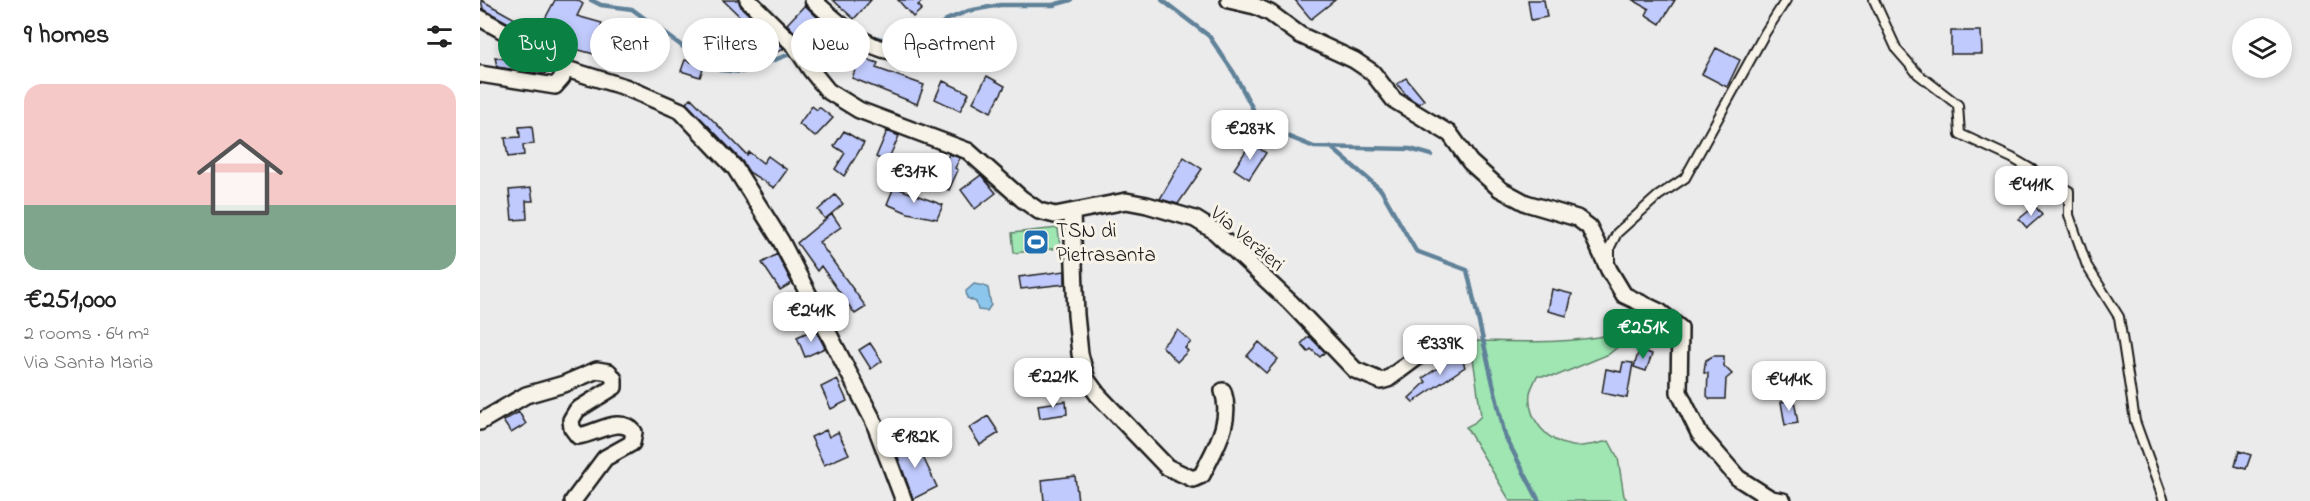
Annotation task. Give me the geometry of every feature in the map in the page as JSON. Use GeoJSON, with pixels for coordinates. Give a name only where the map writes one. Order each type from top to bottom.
{"type":"FeatureCollection","features":[{"type":"Feature","properties":{"kind":"street","name":"Via Verzieri"},"geometry":{"type":"LineString","coordinates":[[748,0],[795,46],[828,91],[859,110],[968,151],[1022,200],[1039,211],[1055,215],[1126,201],[1195,219],[1213,230],[1290,302],[1355,370],[1381,381],[1388,379],[1431,347]]}},
{"type":"Feature","properties":{"kind":"street"},"geometry":{"type":"LineString","coordinates":[[813,0],[837,23],[865,42],[882,47]]}},
{"type":"Feature","properties":{"kind":"street"},"geometry":{"type":"LineString","coordinates":[[1229,0],[1255,6],[1270,13],[1300,35],[1354,60],[1372,72],[1394,100],[1450,134],[1470,162],[1500,189],[1526,203],[1576,218],[1588,228],[1624,295],[1660,312],[1680,327],[1679,393],[1699,433],[1738,478],[1771,499],[1783,501]]}},
{"type":"Feature","properties":{"kind":"street"},"geometry":{"type":"LineString","coordinates":[[480,18],[498,28]]}},
{"type":"Feature","properties":{"kind":"street"},"geometry":{"type":"LineString","coordinates":[[480,74],[555,86],[562,78],[563,72]]}},
{"type":"Feature","properties":{"kind":"street"},"geometry":{"type":"LineString","coordinates":[[576,72],[625,87],[681,111],[735,168],[781,241],[863,401],[904,501]]}},
{"type":"Feature","properties":{"kind":"street"},"geometry":{"type":"LineString","coordinates":[[1072,213],[1080,354],[1087,380],[1098,395],[1167,467],[1193,479],[1202,475],[1223,430],[1226,403],[1222,391]]}},
{"type":"Feature","properties":{"kind":"street"},"geometry":{"type":"LineString","coordinates":[[480,422],[526,395],[597,370],[609,372],[614,379],[614,387],[577,410],[571,420],[572,428],[578,436],[589,435],[621,424],[629,426],[634,432],[632,443],[605,458],[573,501]]}},
{"type":"Feature","properties":{"kind":"lane"},"geometry":{"type":"LineString","coordinates":[[1610,270],[1610,248],[1617,233],[1658,196],[1685,178],[1765,33],[1786,0]]}},
{"type":"Feature","properties":{"kind":"lane"},"geometry":{"type":"LineString","coordinates":[[1874,0],[1897,50],[1918,74],[1958,105],[1960,134],[2012,158],[2069,191],[2068,215],[2087,266],[2119,317],[2135,421],[2164,501]]}},
{"type":"Feature","properties":{"kind":"green space","name":"TSN di Pietrasanta"},"geometry":{"type":"Polygon","coordinates":[[[1058,228],[1060,248],[1014,253],[1012,233],[1058,228]]]}},
{"type":"Feature","properties":{"kind":"green space"},"geometry":{"type":"Polygon","coordinates":[[[1613,334],[1631,336],[1609,354],[1556,376],[1537,376],[1531,391],[1530,403],[1540,428],[1554,440],[1572,446],[1609,441],[1618,458],[1624,496],[1628,501],[1510,501],[1466,427],[1481,416],[1473,358],[1465,341],[1558,341],[1613,334]]]}},
{"type":"Feature","properties":{"kind":"water"},"geometry":{"type":"Polygon","coordinates":[[[974,284],[988,288],[991,305],[987,311],[978,310],[976,302],[967,298],[966,291],[974,284]]]}},
{"type":"Feature","properties":{"kind":"building"},"geometry":{"type":"Polygon","coordinates":[[[481,0],[513,18],[499,18],[483,9],[481,0]]]}},
{"type":"Feature","properties":{"kind":"building"},"geometry":{"type":"Polygon","coordinates":[[[555,0],[577,0],[583,4],[577,16],[590,20],[590,53],[578,50],[578,18],[545,18],[555,0]]]}},
{"type":"Feature","properties":{"kind":"building"},"geometry":{"type":"Polygon","coordinates":[[[723,0],[739,0],[741,7],[753,18],[741,18],[723,0]]]}},
{"type":"Feature","properties":{"kind":"building"},"geometry":{"type":"Polygon","coordinates":[[[833,0],[871,0],[853,18],[833,0]]]}},
{"type":"Feature","properties":{"kind":"building"},"geometry":{"type":"Polygon","coordinates":[[[898,0],[924,0],[918,5],[922,9],[913,17],[898,0]]]}},
{"type":"Feature","properties":{"kind":"building"},"geometry":{"type":"Polygon","coordinates":[[[1295,0],[1335,0],[1311,19],[1295,0]]]}},
{"type":"Feature","properties":{"kind":"building"},"geometry":{"type":"Polygon","coordinates":[[[1528,0],[1544,0],[1547,17],[1531,20],[1528,0]]]}},
{"type":"Feature","properties":{"kind":"building"},"geometry":{"type":"Polygon","coordinates":[[[1633,0],[1675,0],[1660,24],[1646,15],[1649,9],[1633,0]]]}},
{"type":"Feature","properties":{"kind":"building"},"geometry":{"type":"Polygon","coordinates":[[[805,5],[818,18],[793,18],[805,5]]]}},
{"type":"Feature","properties":{"kind":"building"},"geometry":{"type":"Polygon","coordinates":[[[1951,31],[1981,31],[1982,54],[1951,54],[1951,31]]]}},
{"type":"Feature","properties":{"kind":"building"},"geometry":{"type":"Polygon","coordinates":[[[779,43],[785,49],[779,51],[779,43]]]}},
{"type":"Feature","properties":{"kind":"building"},"geometry":{"type":"Polygon","coordinates":[[[1716,48],[1740,60],[1727,87],[1702,74],[1716,48]]]}},
{"type":"Feature","properties":{"kind":"building"},"geometry":{"type":"Polygon","coordinates":[[[870,60],[878,63],[876,68],[882,72],[924,85],[917,104],[852,78],[854,72],[870,72],[870,60]]]}},
{"type":"Feature","properties":{"kind":"building"},"geometry":{"type":"Polygon","coordinates":[[[684,72],[702,72],[700,77],[684,72]]]}},
{"type":"Feature","properties":{"kind":"building"},"geometry":{"type":"Polygon","coordinates":[[[987,76],[1005,86],[991,112],[973,102],[987,76]]]}},
{"type":"Feature","properties":{"kind":"building"},"geometry":{"type":"Polygon","coordinates":[[[1406,78],[1424,100],[1419,104],[1407,96],[1397,84],[1406,78]]]}},
{"type":"Feature","properties":{"kind":"building"},"geometry":{"type":"Polygon","coordinates":[[[943,81],[969,93],[960,111],[935,99],[943,81]]]}},
{"type":"Feature","properties":{"kind":"building"},"geometry":{"type":"Polygon","coordinates":[[[691,98],[747,155],[749,152],[763,163],[768,156],[787,170],[774,188],[749,172],[742,161],[686,103],[691,98]]]}},
{"type":"Feature","properties":{"kind":"building"},"geometry":{"type":"Polygon","coordinates":[[[812,106],[817,110],[819,107],[833,118],[815,137],[799,124],[812,106]]]}},
{"type":"Feature","properties":{"kind":"building"},"geometry":{"type":"Polygon","coordinates":[[[532,126],[534,144],[523,145],[524,155],[508,157],[505,138],[520,137],[519,127],[532,126]]]}},
{"type":"Feature","properties":{"kind":"building"},"geometry":{"type":"Polygon","coordinates":[[[844,131],[864,143],[844,176],[835,169],[845,153],[834,146],[844,131]]]}},
{"type":"Feature","properties":{"kind":"building"},"geometry":{"type":"Polygon","coordinates":[[[887,131],[899,136],[887,162],[876,157],[887,131]]]}},
{"type":"Feature","properties":{"kind":"building"},"geometry":{"type":"Polygon","coordinates":[[[1251,143],[1266,153],[1249,179],[1234,169],[1251,143]]]}},
{"type":"Feature","properties":{"kind":"building"},"geometry":{"type":"Polygon","coordinates":[[[949,154],[960,158],[955,168],[958,170],[949,190],[935,184],[949,154]]]}},
{"type":"Feature","properties":{"kind":"building"},"geometry":{"type":"Polygon","coordinates":[[[1184,157],[1202,169],[1178,204],[1160,199],[1184,157]]]}},
{"type":"Feature","properties":{"kind":"building"},"geometry":{"type":"Polygon","coordinates":[[[981,175],[996,193],[975,209],[961,190],[981,175]]]}},
{"type":"Feature","properties":{"kind":"building"},"geometry":{"type":"Polygon","coordinates":[[[894,187],[943,205],[937,219],[908,213],[887,204],[894,187]]]}},
{"type":"Feature","properties":{"kind":"building"},"geometry":{"type":"Polygon","coordinates":[[[531,188],[533,201],[526,201],[527,219],[512,220],[509,190],[531,188]]]}},
{"type":"Feature","properties":{"kind":"building"},"geometry":{"type":"Polygon","coordinates":[[[835,195],[843,204],[825,219],[818,210],[835,195]]]}},
{"type":"Feature","properties":{"kind":"building"},"geometry":{"type":"Polygon","coordinates":[[[2035,206],[2042,215],[2027,228],[2019,219],[2035,206]]]}},
{"type":"Feature","properties":{"kind":"building"},"geometry":{"type":"Polygon","coordinates":[[[832,214],[841,227],[819,242],[866,307],[855,314],[821,266],[817,271],[797,243],[832,214]]]}},
{"type":"Feature","properties":{"kind":"building"},"geometry":{"type":"Polygon","coordinates":[[[777,254],[792,283],[780,290],[762,263],[777,254]]]}},
{"type":"Feature","properties":{"kind":"building"},"geometry":{"type":"Polygon","coordinates":[[[1065,271],[1065,284],[1021,289],[1019,277],[1065,271]]]}},
{"type":"Feature","properties":{"kind":"building"},"geometry":{"type":"Polygon","coordinates":[[[1552,289],[1572,294],[1567,316],[1548,311],[1552,289]]]}},
{"type":"Feature","properties":{"kind":"building"},"geometry":{"type":"Polygon","coordinates":[[[815,329],[825,348],[805,357],[797,337],[815,329]]]}},
{"type":"Feature","properties":{"kind":"building"},"geometry":{"type":"Polygon","coordinates":[[[1178,330],[1191,342],[1185,348],[1188,351],[1177,362],[1162,346],[1178,330]]]}},
{"type":"Feature","properties":{"kind":"building"},"geometry":{"type":"Polygon","coordinates":[[[1309,336],[1325,352],[1320,357],[1311,349],[1308,352],[1301,344],[1309,336]]]}},
{"type":"Feature","properties":{"kind":"building"},"geometry":{"type":"Polygon","coordinates":[[[1259,342],[1278,359],[1266,373],[1247,356],[1259,342]]]}},
{"type":"Feature","properties":{"kind":"building"},"geometry":{"type":"Polygon","coordinates":[[[870,343],[882,361],[871,369],[859,350],[870,343]]]}},
{"type":"Feature","properties":{"kind":"building"},"geometry":{"type":"Polygon","coordinates":[[[1639,350],[1652,354],[1646,371],[1634,367],[1639,350]]]}},
{"type":"Feature","properties":{"kind":"building"},"geometry":{"type":"Polygon","coordinates":[[[1460,353],[1465,367],[1413,402],[1409,398],[1426,382],[1423,378],[1460,353]]]}},
{"type":"Feature","properties":{"kind":"building"},"geometry":{"type":"Polygon","coordinates":[[[1713,356],[1724,356],[1724,366],[1732,374],[1726,379],[1725,399],[1710,399],[1707,396],[1708,373],[1704,373],[1705,364],[1706,360],[1713,356]]]}},
{"type":"Feature","properties":{"kind":"building"},"geometry":{"type":"Polygon","coordinates":[[[1623,362],[1633,363],[1627,398],[1602,393],[1606,369],[1621,372],[1623,362]]]}},
{"type":"Feature","properties":{"kind":"building"},"geometry":{"type":"Polygon","coordinates":[[[837,379],[847,401],[831,409],[821,387],[837,379]]]}},
{"type":"Feature","properties":{"kind":"building"},"geometry":{"type":"Polygon","coordinates":[[[1794,400],[1798,423],[1785,425],[1781,402],[1794,400]]]}},
{"type":"Feature","properties":{"kind":"building"},"geometry":{"type":"Polygon","coordinates":[[[1066,401],[1067,414],[1040,418],[1038,405],[1066,401]]]}},
{"type":"Feature","properties":{"kind":"building"},"geometry":{"type":"Polygon","coordinates":[[[519,412],[526,424],[511,433],[503,421],[519,412]]]}},
{"type":"Feature","properties":{"kind":"building"},"geometry":{"type":"Polygon","coordinates":[[[988,416],[999,433],[980,445],[969,428],[988,416]]]}},
{"type":"Feature","properties":{"kind":"building"},"geometry":{"type":"Polygon","coordinates":[[[826,430],[829,437],[838,432],[849,454],[824,465],[811,437],[826,430]]]}},
{"type":"Feature","properties":{"kind":"building"},"geometry":{"type":"Polygon","coordinates":[[[907,440],[910,445],[916,442],[937,487],[913,499],[894,446],[907,440]]]}},
{"type":"Feature","properties":{"kind":"building"},"geometry":{"type":"Polygon","coordinates":[[[2239,451],[2251,455],[2246,469],[2235,466],[2239,451]]]}},
{"type":"Feature","properties":{"kind":"building"},"geometry":{"type":"Polygon","coordinates":[[[1075,476],[1078,501],[1044,501],[1042,480],[1075,476]]]}},
{"type":"Feature","properties":{"kind":"waterway"},"geometry":{"type":"LineString","coordinates":[[591,0],[601,5],[632,9],[694,55],[720,70],[742,72],[791,54]]}},
{"type":"Feature","properties":{"kind":"waterway"},"geometry":{"type":"LineString","coordinates":[[870,36],[899,44],[920,42],[946,20],[968,11],[1000,5],[1053,5],[1071,0]]}},
{"type":"Feature","properties":{"kind":"waterway"},"geometry":{"type":"LineString","coordinates":[[1162,0],[1209,36],[1234,73],[1255,113],[1277,132],[1314,147],[1410,149],[1431,155]]}},
{"type":"Feature","properties":{"kind":"waterway"},"geometry":{"type":"LineString","coordinates":[[1332,148],[1381,190],[1416,251],[1467,270],[1505,436],[1539,501]]}},
{"type":"Feature","properties":{"kind":"place","name":"TSN di Pietrasanta"},"geometry":{"type":"Point","coordinates":[1036,242]}}]}
